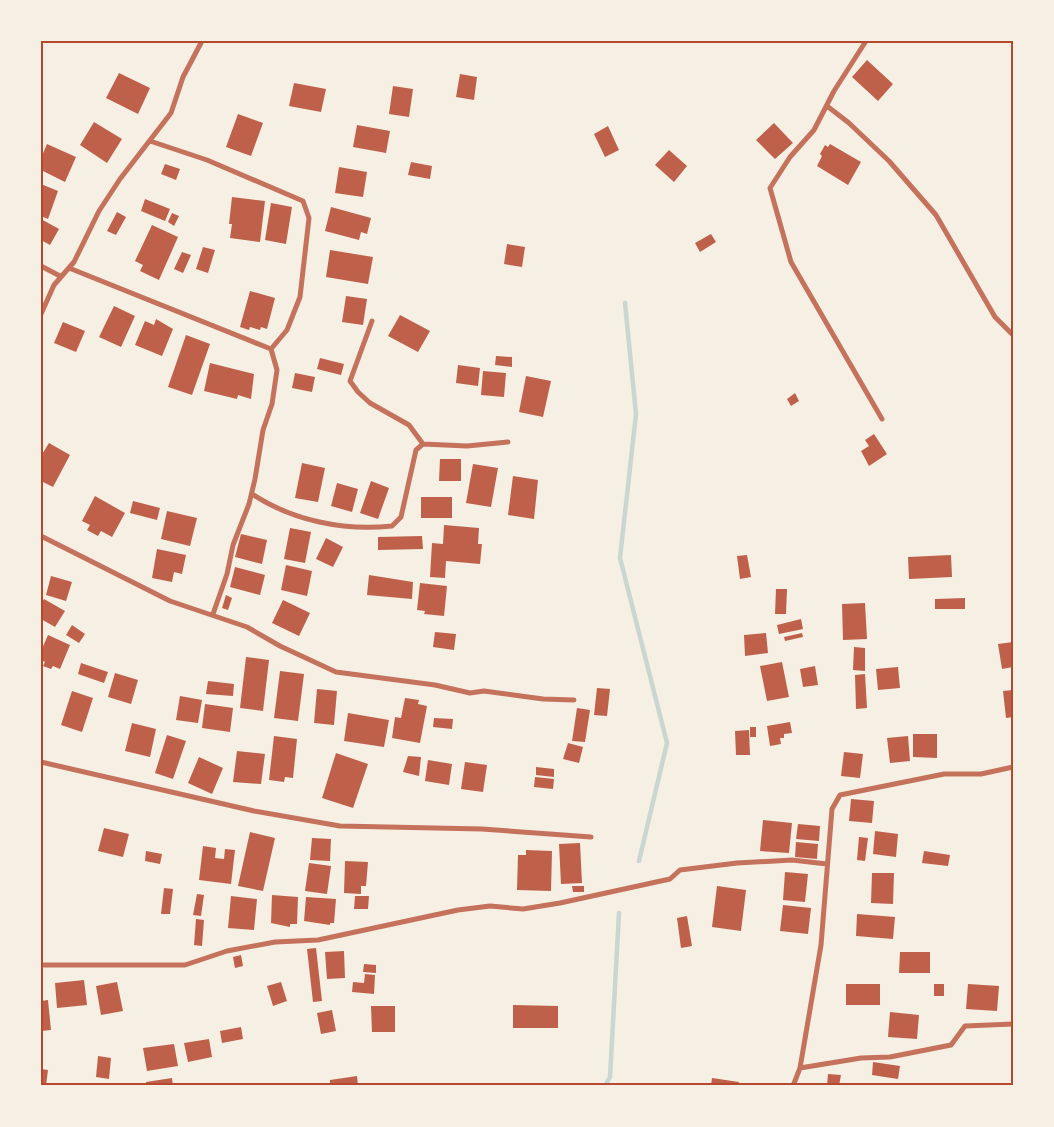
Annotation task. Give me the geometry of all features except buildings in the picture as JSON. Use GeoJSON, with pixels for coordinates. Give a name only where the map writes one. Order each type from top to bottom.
{"type":"FeatureCollection","features":[{"type":"Feature","properties":{"kind":"street"},"geometry":{"type":"LineString","coordinates":[[41,314],[60,276],[69,268],[98,211],[171,113],[183,77],[202,41]]}},
{"type":"Feature","properties":{"kind":"street"},"geometry":{"type":"LineString","coordinates":[[866,41],[834,91],[814,130],[790,157],[770,188],[792,262],[882,419]]}},
{"type":"Feature","properties":{"kind":"street"},"geometry":{"type":"LineString","coordinates":[[827,106],[849,123],[889,161],[936,215],[995,317],[1013,335]]}},
{"type":"Feature","properties":{"kind":"street"},"geometry":{"type":"LineString","coordinates":[[150,141],[207,160],[302,201],[309,218],[300,296],[287,330],[271,348]]}},
{"type":"Feature","properties":{"kind":"street"},"geometry":{"type":"LineString","coordinates":[[41,266],[60,276]]}},
{"type":"Feature","properties":{"kind":"street"},"geometry":{"type":"LineString","coordinates":[[69,268],[271,348]]}},
{"type":"Feature","properties":{"kind":"street"},"geometry":{"type":"LineString","coordinates":[[372,321],[350,381],[370,403],[409,425],[423,444]]}},
{"type":"Feature","properties":{"kind":"street"},"geometry":{"type":"LineString","coordinates":[[212,614],[227,574],[233,545],[252,494],[263,430],[272,404],[277,370],[271,348]]}},
{"type":"Feature","properties":{"kind":"street"},"geometry":{"type":"LineString","coordinates":[[252,494],[284,511],[314,522],[368,528],[392,526],[401,517],[416,450],[423,444],[467,446],[508,442]]}},
{"type":"Feature","properties":{"kind":"street"},"geometry":{"type":"LineString","coordinates":[[41,536],[170,602],[212,614],[247,627],[280,646],[336,672],[435,685],[470,693],[484,691],[543,699],[574,700]]}},
{"type":"Feature","properties":{"kind":"street"},"geometry":{"type":"LineString","coordinates":[[41,762],[254,812],[340,826],[482,829],[591,837]]}},
{"type":"Feature","properties":{"kind":"street"},"geometry":{"type":"LineString","coordinates":[[793,1086],[800,1068],[821,945],[832,809],[840,795],[944,774],[980,774],[1013,767]]}},
{"type":"Feature","properties":{"kind":"street"},"geometry":{"type":"LineString","coordinates":[[41,966],[185,965],[226,951],[275,942],[318,940],[458,910],[490,906],[523,909],[560,903],[670,879],[680,870],[736,863],[792,860],[827,864]]}},
{"type":"Feature","properties":{"kind":"street"},"geometry":{"type":"LineString","coordinates":[[800,1068],[928,1051],[951,1046],[964,1026],[1013,1024]]}},
{"type":"Feature","properties":{"kind":"waterway"},"geometry":{"type":"LineString","coordinates":[[625,303],[636,414],[620,558],[667,743],[639,861]]}},
{"type":"Feature","properties":{"kind":"waterway"},"geometry":{"type":"LineString","coordinates":[[605,1086],[610,1077],[619,913]]}}]}
